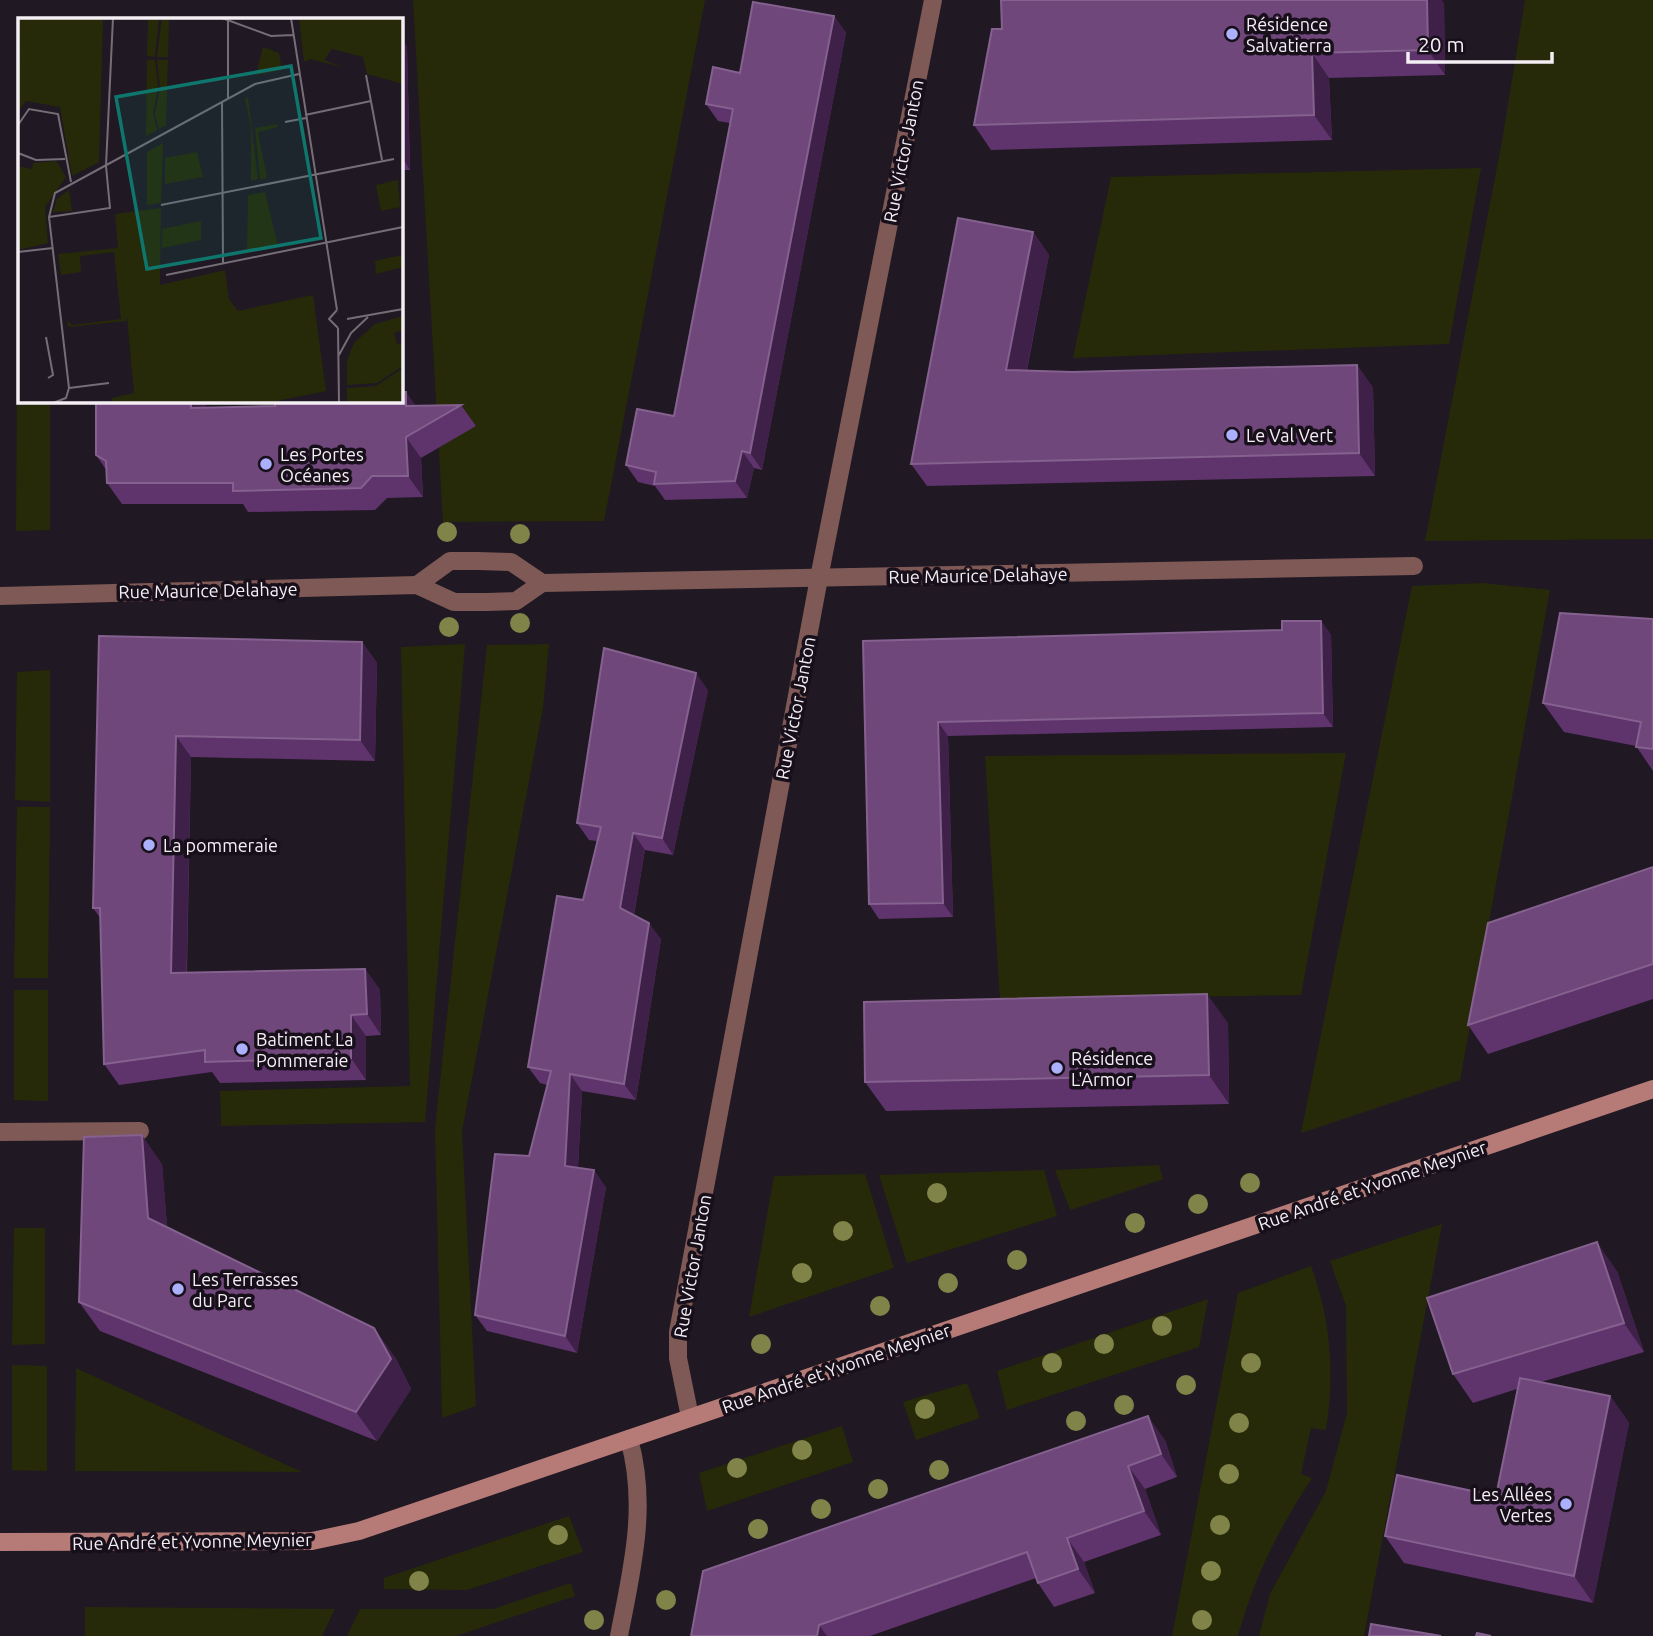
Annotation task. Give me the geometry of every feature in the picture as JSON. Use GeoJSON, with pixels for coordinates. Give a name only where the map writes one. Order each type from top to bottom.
{"type":"FeatureCollection","features":[{"type":"Feature","properties":{"kind":"street","name":"Rue Victor Janton"},"geometry":{"type":"LineString","coordinates":[[690,1418],[678,1358],[678,1332],[820,578],[933,0]]}},
{"type":"Feature","properties":{"kind":"street"},"geometry":{"type":"LineString","coordinates":[[417,585],[450,561],[511,562],[542,583]]}},
{"type":"Feature","properties":{"kind":"street","name":"Rue Maurice Delahaye"},"geometry":{"type":"LineString","coordinates":[[0,596],[417,585],[454,602],[487,602],[516,601],[542,583],[1414,566]]}},
{"type":"Feature","properties":{"kind":"street","name":"Rue André et Yvonne Meynier"},"geometry":{"type":"LineString","coordinates":[[0,1542],[312,1541],[359,1531],[1653,1090]]}},
{"type":"Feature","properties":{"kind":"street"},"geometry":{"type":"LineString","coordinates":[[0,1132],[140,1132]]}},
{"type":"Feature","properties":{"kind":"street"},"geometry":{"type":"LineString","coordinates":[[620,1636],[640,1510],[637,1469],[629,1439]]}},
{"type":"Feature","properties":{"kind":"green space"},"geometry":{"type":"Polygon","coordinates":[[[413,0],[705,0],[604,521],[443,522],[413,0]]]}},
{"type":"Feature","properties":{"kind":"green space"},"geometry":{"type":"Polygon","coordinates":[[[1525,0],[1653,0],[1653,539],[1425,541],[1502,141],[1525,0]]]}},
{"type":"Feature","properties":{"kind":"green space"},"geometry":{"type":"Polygon","coordinates":[[[1481,168],[1449,344],[1073,358],[1111,177],[1481,168]]]}},
{"type":"Feature","properties":{"kind":"green space"},"geometry":{"type":"Polygon","coordinates":[[[18,246],[18,402],[50,402],[50,530],[16,531],[18,246]]]}},
{"type":"Feature","properties":{"kind":"green space"},"geometry":{"type":"Polygon","coordinates":[[[1483,583],[1550,590],[1460,1080],[1301,1133],[1412,586],[1483,583]]]}},
{"type":"Feature","properties":{"kind":"green space"},"geometry":{"type":"Polygon","coordinates":[[[465,644],[425,1122],[221,1126],[220,1091],[410,1086],[401,647],[465,644]]]}},
{"type":"Feature","properties":{"kind":"green space"},"geometry":{"type":"Polygon","coordinates":[[[549,644],[543,708],[462,1131],[476,1406],[442,1418],[435,1128],[487,645],[549,644]]]}},
{"type":"Feature","properties":{"kind":"green space"},"geometry":{"type":"Polygon","coordinates":[[[50,670],[50,802],[15,800],[17,672],[50,670]]]}},
{"type":"Feature","properties":{"kind":"green space"},"geometry":{"type":"Polygon","coordinates":[[[1346,753],[1301,995],[1000,1000],[985,756],[1346,753]]]}},
{"type":"Feature","properties":{"kind":"green space"},"geometry":{"type":"Polygon","coordinates":[[[17,807],[50,807],[48,978],[14,978],[17,807]]]}},
{"type":"Feature","properties":{"kind":"green space"},"geometry":{"type":"Polygon","coordinates":[[[14,990],[48,990],[48,1101],[14,1100],[14,990]]]}},
{"type":"Feature","properties":{"kind":"green space"},"geometry":{"type":"Polygon","coordinates":[[[1159,1165],[1163,1179],[1070,1210],[1055,1170],[1159,1165]]]}},
{"type":"Feature","properties":{"kind":"green space"},"geometry":{"type":"Polygon","coordinates":[[[1044,1170],[1057,1216],[907,1263],[879,1175],[1044,1170]]]}},
{"type":"Feature","properties":{"kind":"green space"},"geometry":{"type":"Polygon","coordinates":[[[865,1174],[894,1268],[749,1317],[774,1176],[865,1174]]]}},
{"type":"Feature","properties":{"kind":"green space"},"geometry":{"type":"Polygon","coordinates":[[[1442,1224],[1364,1636],[1259,1636],[1270,1594],[1326,1491],[1347,1413],[1346,1306],[1330,1261],[1442,1224]]]}},
{"type":"Feature","properties":{"kind":"green space"},"geometry":{"type":"Polygon","coordinates":[[[14,1228],[45,1228],[45,1344],[12,1345],[14,1228]]]}},
{"type":"Feature","properties":{"kind":"green space"},"geometry":{"type":"Polygon","coordinates":[[[1311,1266],[1327,1327],[1330,1367],[1326,1430],[1311,1428],[1301,1474],[1312,1478],[1269,1554],[1238,1636],[1172,1636],[1238,1293],[1311,1266]]]}},
{"type":"Feature","properties":{"kind":"green space"},"geometry":{"type":"Polygon","coordinates":[[[1208,1299],[1199,1347],[1007,1410],[997,1371],[1208,1299]]]}},
{"type":"Feature","properties":{"kind":"green space"},"geometry":{"type":"Polygon","coordinates":[[[12,1365],[47,1366],[47,1471],[12,1470],[12,1365]]]}},
{"type":"Feature","properties":{"kind":"green space"},"geometry":{"type":"Polygon","coordinates":[[[76,1368],[302,1472],[75,1471],[76,1368]]]}},
{"type":"Feature","properties":{"kind":"green space"},"geometry":{"type":"Polygon","coordinates":[[[967,1383],[980,1418],[916,1440],[903,1402],[967,1383]]]}},
{"type":"Feature","properties":{"kind":"green space"},"geometry":{"type":"Polygon","coordinates":[[[842,1426],[853,1462],[707,1511],[699,1473],[842,1426]]]}},
{"type":"Feature","properties":{"kind":"green space"},"geometry":{"type":"Polygon","coordinates":[[[569,1516],[583,1552],[467,1590],[384,1589],[384,1578],[569,1516]]]}},
{"type":"Feature","properties":{"kind":"green space"},"geometry":{"type":"Polygon","coordinates":[[[571,1583],[575,1596],[456,1636],[347,1636],[360,1609],[493,1609],[571,1583]]]}},
{"type":"Feature","properties":{"kind":"green space"},"geometry":{"type":"Polygon","coordinates":[[[85,1607],[335,1609],[322,1636],[85,1636],[85,1607]]]}},
{"type":"Feature","properties":{"kind":"building"},"geometry":{"type":"Polygon","coordinates":[[[1001,0],[1427,0],[1428,50],[1312,53],[1314,115],[974,125],[992,29],[1002,29],[1001,0]]]}},
{"type":"Feature","properties":{"kind":"building"},"geometry":{"type":"Polygon","coordinates":[[[753,2],[834,16],[750,453],[742,451],[735,481],[654,484],[656,472],[626,465],[637,409],[674,416],[733,109],[706,104],[713,67],[740,73],[753,2]]]}},
{"type":"Feature","properties":{"kind":"building"},"geometry":{"type":"Polygon","coordinates":[[[958,218],[1033,232],[1006,370],[1072,372],[1357,365],[1359,453],[911,464],[958,218]]]}},
{"type":"Feature","properties":{"kind":"building","name":"Les Portes Océanes"},"geometry":{"type":"Polygon","coordinates":[[[402,392],[406,392],[406,406],[461,405],[406,437],[408,476],[372,476],[361,488],[233,491],[233,483],[107,483],[106,461],[96,455],[96,402],[191,402],[191,408],[275,406],[275,402],[402,402],[402,392]]]}},
{"type":"Feature","properties":{"kind":"building"},"geometry":{"type":"Polygon","coordinates":[[[1560,613],[1653,619],[1653,749],[1636,747],[1641,722],[1543,703],[1560,613]]]}},
{"type":"Feature","properties":{"kind":"building"},"geometry":{"type":"Polygon","coordinates":[[[1282,621],[1321,621],[1323,713],[938,722],[943,903],[869,904],[863,641],[1282,630],[1282,621]]]}},
{"type":"Feature","properties":{"kind":"building"},"geometry":{"type":"Polygon","coordinates":[[[99,636],[362,642],[360,740],[176,736],[171,973],[365,969],[367,1014],[351,1015],[351,1058],[205,1062],[205,1050],[104,1064],[100,908],[93,908],[99,636]]]}},
{"type":"Feature","properties":{"kind":"building"},"geometry":{"type":"Polygon","coordinates":[[[604,648],[696,673],[662,838],[633,833],[620,908],[649,923],[624,1084],[570,1074],[565,1166],[594,1170],[565,1336],[475,1315],[495,1154],[529,1156],[551,1071],[528,1067],[557,896],[583,900],[601,827],[577,823],[604,648]]]}},
{"type":"Feature","properties":{"kind":"building"},"geometry":{"type":"Polygon","coordinates":[[[1653,867],[1653,964],[1468,1025],[1488,923],[1653,867]]]}},
{"type":"Feature","properties":{"kind":"building"},"geometry":{"type":"Polygon","coordinates":[[[1207,994],[1209,1075],[865,1082],[864,1002],[1207,994]]]}},
{"type":"Feature","properties":{"kind":"building","name":"Les Terrasses du Parc"},"geometry":{"type":"Polygon","coordinates":[[[142,1135],[148,1218],[374,1328],[391,1359],[356,1412],[79,1302],[84,1137],[142,1135]]]}},
{"type":"Feature","properties":{"kind":"building"},"geometry":{"type":"Polygon","coordinates":[[[1597,1242],[1624,1323],[1453,1374],[1427,1298],[1597,1242]]]}},
{"type":"Feature","properties":{"kind":"building"},"geometry":{"type":"Polygon","coordinates":[[[1520,1378],[1610,1396],[1574,1576],[1385,1536],[1397,1475],[1496,1496],[1520,1378]]]}},
{"type":"Feature","properties":{"kind":"building"},"geometry":{"type":"Polygon","coordinates":[[[1148,1416],[1161,1454],[1128,1466],[1144,1511],[1067,1538],[1078,1569],[1038,1583],[1027,1552],[819,1625],[817,1636],[691,1636],[703,1571],[1148,1416]]]}},
{"type":"Feature","properties":{"kind":"building"},"geometry":{"type":"Polygon","coordinates":[[[1371,1624],[1441,1636],[1369,1636],[1371,1624]]]}},
{"type":"Feature","properties":{"kind":"place","name":"Résidence Salvatierra"},"geometry":{"type":"Point","coordinates":[1232,34]}},
{"type":"Feature","properties":{"kind":"place","name":"Le Val Vert"},"geometry":{"type":"Point","coordinates":[1232,435]}},
{"type":"Feature","properties":{"kind":"place","name":"Les Portes Océanes"},"geometry":{"type":"Point","coordinates":[266,464]}},
{"type":"Feature","properties":{"kind":"place","name":"La pommeraie"},"geometry":{"type":"Point","coordinates":[149,845]}},
{"type":"Feature","properties":{"kind":"place","name":"Batiment La Pommeraie"},"geometry":{"type":"Point","coordinates":[242,1049]}},
{"type":"Feature","properties":{"kind":"place","name":"Résidence L'Armor"},"geometry":{"type":"Point","coordinates":[1057,1068]}},
{"type":"Feature","properties":{"kind":"place","name":"Les Terrasses du Parc"},"geometry":{"type":"Point","coordinates":[178,1289]}},
{"type":"Feature","properties":{"kind":"place","name":"Les Allées Vertes"},"geometry":{"type":"Point","coordinates":[1566,1504]}}]}
